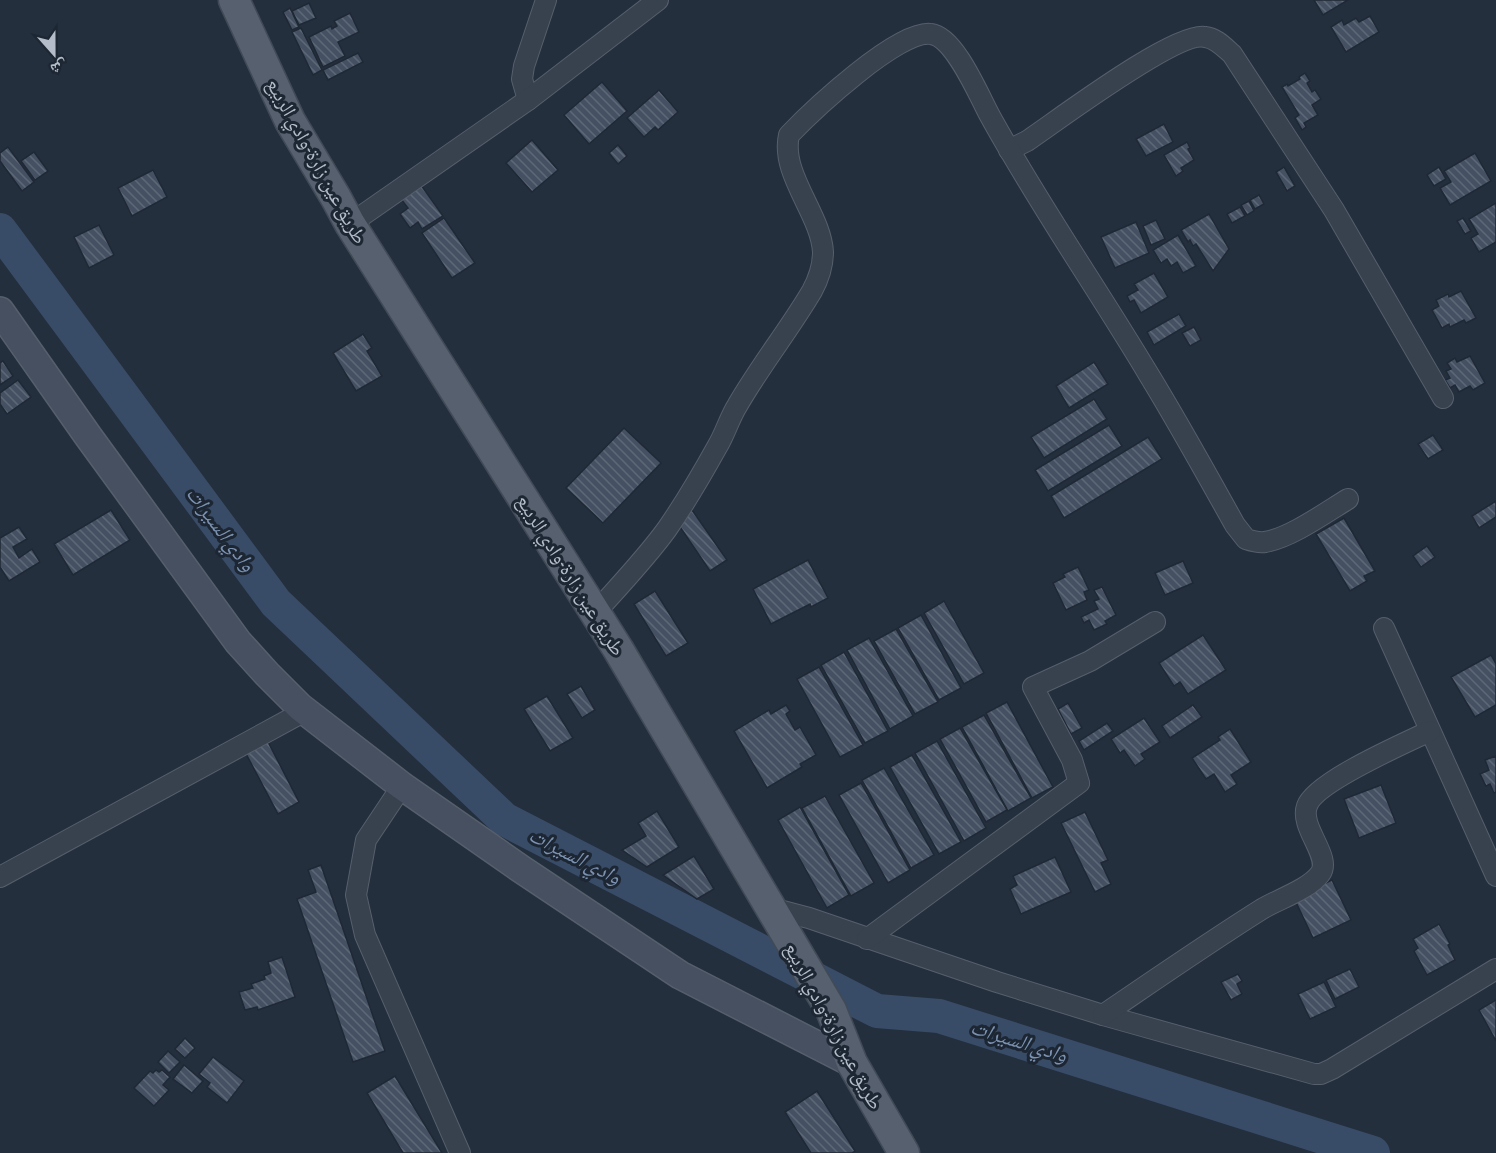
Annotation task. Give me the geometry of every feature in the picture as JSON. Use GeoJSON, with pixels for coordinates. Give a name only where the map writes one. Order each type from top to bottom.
{"type":"FeatureCollection","features":[{"type":"Feature","properties":{"kind":"main road","name":"طريق عين زارة-وادي الربيع"},"geometry":{"type":"LineString","coordinates":[[234,0],[290,121],[350,224],[596,612],[831,1010],[852,1063],[904,1153]]}},
{"type":"Feature","properties":{"kind":"main road"},"geometry":{"type":"LineString","coordinates":[[0,311],[87,436],[238,642],[305,711],[402,786],[520,869],[680,975],[852,1063]]}},
{"type":"Feature","properties":{"kind":"street"},"geometry":{"type":"LineString","coordinates":[[528,100],[522,79],[524,66],[546,0]]}},
{"type":"Feature","properties":{"kind":"street"},"geometry":{"type":"LineString","coordinates":[[350,224],[528,100],[658,0]]}},
{"type":"Feature","properties":{"kind":"street"},"geometry":{"type":"LineString","coordinates":[[596,612],[667,529],[718,446],[735,409],[763,362],[813,289],[820,270],[823,251],[817,230],[802,198],[791,162],[787,144],[789,135],[863,69],[906,39],[919,34],[932,34],[952,48],[1009,150],[1149,375],[1235,525],[1246,539],[1264,542],[1277,538],[1303,526],[1348,499]]}},
{"type":"Feature","properties":{"kind":"street"},"geometry":{"type":"LineString","coordinates":[[1009,150],[1027,141],[1175,44],[1191,37],[1206,37],[1220,43],[1232,54],[1334,210],[1443,398]]}},
{"type":"Feature","properties":{"kind":"street"},"geometry":{"type":"LineString","coordinates":[[867,939],[1079,783],[1072,760],[1033,687],[1090,661],[1155,622]]}},
{"type":"Feature","properties":{"kind":"street"},"geometry":{"type":"LineString","coordinates":[[1384,628],[1496,876]]}},
{"type":"Feature","properties":{"kind":"street"},"geometry":{"type":"LineString","coordinates":[[0,877],[305,711]]}},
{"type":"Feature","properties":{"kind":"street"},"geometry":{"type":"LineString","coordinates":[[1103,1015],[1220,936],[1304,887],[1321,873],[1324,862],[1305,818],[1307,804],[1319,791],[1341,777],[1430,731]]}},
{"type":"Feature","properties":{"kind":"street"},"geometry":{"type":"LineString","coordinates":[[402,786],[366,840],[356,895],[365,935],[460,1153]]}},
{"type":"Feature","properties":{"kind":"street"},"geometry":{"type":"LineString","coordinates":[[771,908],[809,918],[1103,1015],[1302,1072],[1321,1074],[1496,969]]}},
{"type":"Feature","properties":{"kind":"building"},"geometry":{"type":"Polygon","coordinates":[[[1314,0],[1348,0],[1323,15],[1314,0]]]}},
{"type":"Feature","properties":{"kind":"building"},"geometry":{"type":"Polygon","coordinates":[[[309,3],[316,18],[299,25],[292,11],[309,3]]]}},
{"type":"Feature","properties":{"kind":"building"},"geometry":{"type":"Polygon","coordinates":[[[290,8],[299,27],[292,30],[283,12],[290,8]]]}},
{"type":"Feature","properties":{"kind":"building"},"geometry":{"type":"Polygon","coordinates":[[[350,13],[359,32],[338,42],[345,56],[323,67],[309,37],[331,26],[332,29],[337,26],[334,21],[350,13]]]}},
{"type":"Feature","properties":{"kind":"building"},"geometry":{"type":"Polygon","coordinates":[[[1370,16],[1379,32],[1346,52],[1331,27],[1342,20],[1344,25],[1356,18],[1359,22],[1370,16]]]}},
{"type":"Feature","properties":{"kind":"building"},"geometry":{"type":"Polygon","coordinates":[[[301,28],[322,70],[313,75],[292,32],[301,28]]]}},
{"type":"Feature","properties":{"kind":"building"},"geometry":{"type":"Polygon","coordinates":[[[358,53],[363,62],[328,80],[323,70],[358,53]]]}},
{"type":"Feature","properties":{"kind":"building"},"geometry":{"type":"Polygon","coordinates":[[[1305,73],[1310,81],[1307,83],[1312,92],[1315,90],[1321,99],[1312,105],[1318,115],[1304,123],[1306,127],[1302,130],[1295,118],[1299,115],[1282,87],[1300,79],[1299,77],[1305,73]]]}},
{"type":"Feature","properties":{"kind":"building"},"geometry":{"type":"Polygon","coordinates":[[[602,82],[627,111],[589,144],[564,115],[602,82]]]}},
{"type":"Feature","properties":{"kind":"building"},"geometry":{"type":"Polygon","coordinates":[[[659,90],[678,112],[658,130],[655,127],[644,137],[627,118],[659,90]]]}},
{"type":"Feature","properties":{"kind":"building"},"geometry":{"type":"Polygon","coordinates":[[[1164,124],[1173,142],[1146,156],[1136,139],[1164,124]]]}},
{"type":"Feature","properties":{"kind":"building"},"geometry":{"type":"Polygon","coordinates":[[[532,140],[558,170],[532,192],[506,163],[532,140]]]}},
{"type":"Feature","properties":{"kind":"building"},"geometry":{"type":"Polygon","coordinates":[[[1187,142],[1194,160],[1181,168],[1183,171],[1176,176],[1164,155],[1187,142]]]}},
{"type":"Feature","properties":{"kind":"building"},"geometry":{"type":"Polygon","coordinates":[[[618,145],[627,156],[618,164],[609,153],[618,145]]]}},
{"type":"Feature","properties":{"kind":"building"},"geometry":{"type":"Polygon","coordinates":[[[8,147],[34,182],[22,191],[0,161],[0,153],[8,147]]]}},
{"type":"Feature","properties":{"kind":"building"},"geometry":{"type":"Polygon","coordinates":[[[34,152],[48,171],[35,180],[21,161],[34,152]]]}},
{"type":"Feature","properties":{"kind":"building"},"geometry":{"type":"Polygon","coordinates":[[[1475,153],[1491,181],[1450,205],[1440,188],[1451,182],[1444,171],[1475,153]]]}},
{"type":"Feature","properties":{"kind":"building"},"geometry":{"type":"Polygon","coordinates":[[[1284,167],[1295,186],[1287,191],[1276,172],[1284,167]]]}},
{"type":"Feature","properties":{"kind":"building"},"geometry":{"type":"Polygon","coordinates":[[[1439,167],[1446,179],[1434,186],[1427,175],[1439,167]]]}},
{"type":"Feature","properties":{"kind":"building"},"geometry":{"type":"Polygon","coordinates":[[[153,170],[167,197],[132,216],[118,188],[153,170]]]}},
{"type":"Feature","properties":{"kind":"building"},"geometry":{"type":"Polygon","coordinates":[[[421,185],[443,216],[422,229],[418,222],[410,228],[400,214],[408,208],[401,199],[421,185]]]}},
{"type":"Feature","properties":{"kind":"building"},"geometry":{"type":"Polygon","coordinates":[[[1259,195],[1264,204],[1255,209],[1250,200],[1259,195]]]}},
{"type":"Feature","properties":{"kind":"building"},"geometry":{"type":"Polygon","coordinates":[[[1249,201],[1254,211],[1247,215],[1241,205],[1249,201]]]}},
{"type":"Feature","properties":{"kind":"building"},"geometry":{"type":"Polygon","coordinates":[[[1496,203],[1496,242],[1479,252],[1471,238],[1478,234],[1469,219],[1496,203]]]}},
{"type":"Feature","properties":{"kind":"building"},"geometry":{"type":"Polygon","coordinates":[[[1240,207],[1245,216],[1232,223],[1227,214],[1240,207]]]}},
{"type":"Feature","properties":{"kind":"building"},"geometry":{"type":"Polygon","coordinates":[[[1209,214],[1229,249],[1213,271],[1196,244],[1193,246],[1190,240],[1188,242],[1181,230],[1209,214]]]}},
{"type":"Feature","properties":{"kind":"building"},"geometry":{"type":"Polygon","coordinates":[[[444,218],[475,263],[452,278],[422,233],[444,218]]]}},
{"type":"Feature","properties":{"kind":"building"},"geometry":{"type":"Polygon","coordinates":[[[1463,218],[1471,231],[1465,234],[1457,221],[1463,218]]]}},
{"type":"Feature","properties":{"kind":"building"},"geometry":{"type":"Polygon","coordinates":[[[1156,220],[1165,239],[1151,245],[1143,226],[1156,220]]]}},
{"type":"Feature","properties":{"kind":"building"},"geometry":{"type":"Polygon","coordinates":[[[1136,222],[1149,253],[1115,268],[1101,237],[1136,222]]]}},
{"type":"Feature","properties":{"kind":"building"},"geometry":{"type":"Polygon","coordinates":[[[99,225],[114,255],[89,268],[74,237],[99,225]]]}},
{"type":"Feature","properties":{"kind":"building"},"geometry":{"type":"Polygon","coordinates":[[[1178,235],[1196,266],[1183,273],[1177,262],[1171,266],[1167,259],[1161,263],[1153,250],[1178,235]]]}},
{"type":"Feature","properties":{"kind":"building"},"geometry":{"type":"Polygon","coordinates":[[[1154,273],[1168,297],[1141,313],[1134,300],[1130,302],[1127,296],[1138,290],[1134,284],[1154,273]]]}},
{"type":"Feature","properties":{"kind":"building"},"geometry":{"type":"Polygon","coordinates":[[[1461,291],[1476,318],[1466,323],[1464,320],[1442,328],[1432,310],[1439,306],[1436,300],[1461,291]]]}},
{"type":"Feature","properties":{"kind":"building"},"geometry":{"type":"Polygon","coordinates":[[[1179,314],[1186,326],[1154,345],[1147,332],[1179,314]]]}},
{"type":"Feature","properties":{"kind":"building"},"geometry":{"type":"Polygon","coordinates":[[[1194,327],[1201,340],[1190,346],[1182,333],[1194,327]]]}},
{"type":"Feature","properties":{"kind":"building"},"geometry":{"type":"Polygon","coordinates":[[[363,334],[372,348],[367,351],[382,376],[356,391],[333,353],[363,334]]]}},
{"type":"Feature","properties":{"kind":"building"},"geometry":{"type":"Polygon","coordinates":[[[1470,356],[1485,383],[1473,390],[1470,386],[1459,392],[1455,385],[1450,388],[1445,380],[1450,378],[1446,371],[1451,369],[1447,363],[1455,358],[1457,362],[1470,356]]]}},
{"type":"Feature","properties":{"kind":"building"},"geometry":{"type":"Polygon","coordinates":[[[3,361],[13,376],[0,385],[0,363],[3,361]]]}},
{"type":"Feature","properties":{"kind":"building"},"geometry":{"type":"Polygon","coordinates":[[[1094,362],[1108,384],[1069,408],[1056,386],[1094,362]]]}},
{"type":"Feature","properties":{"kind":"building"},"geometry":{"type":"Polygon","coordinates":[[[18,380],[31,397],[7,414],[0,404],[0,393],[18,380]]]}},
{"type":"Feature","properties":{"kind":"building"},"geometry":{"type":"Polygon","coordinates":[[[1094,399],[1107,419],[1044,458],[1031,437],[1094,399]]]}},
{"type":"Feature","properties":{"kind":"building"},"geometry":{"type":"Polygon","coordinates":[[[1109,425],[1122,446],[1048,491],[1035,470],[1109,425]]]}},
{"type":"Feature","properties":{"kind":"building"},"geometry":{"type":"Polygon","coordinates":[[[624,428],[661,463],[603,523],[566,488],[624,428]]]}},
{"type":"Feature","properties":{"kind":"building"},"geometry":{"type":"Polygon","coordinates":[[[1433,435],[1443,450],[1428,459],[1418,444],[1433,435]]]}},
{"type":"Feature","properties":{"kind":"building"},"geometry":{"type":"Polygon","coordinates":[[[1148,437],[1162,459],[1064,518],[1051,496],[1148,437]]]}},
{"type":"Feature","properties":{"kind":"building"},"geometry":{"type":"Polygon","coordinates":[[[1496,501],[1496,517],[1479,528],[1472,516],[1496,501]]]}},
{"type":"Feature","properties":{"kind":"building"},"geometry":{"type":"Polygon","coordinates":[[[111,510],[130,540],[73,575],[54,544],[111,510]]]}},
{"type":"Feature","properties":{"kind":"building"},"geometry":{"type":"Polygon","coordinates":[[[692,510],[727,560],[710,571],[676,521],[692,510]]]}},
{"type":"Feature","properties":{"kind":"building"},"geometry":{"type":"Polygon","coordinates":[[[1344,518],[1375,571],[1364,576],[1367,581],[1350,591],[1316,534],[1344,518]]]}},
{"type":"Feature","properties":{"kind":"building"},"geometry":{"type":"Polygon","coordinates":[[[19,527],[27,539],[13,547],[19,558],[32,549],[40,562],[9,581],[0,567],[0,538],[19,527]]]}},
{"type":"Feature","properties":{"kind":"building"},"geometry":{"type":"Polygon","coordinates":[[[1427,546],[1435,557],[1421,567],[1413,556],[1427,546]]]}},
{"type":"Feature","properties":{"kind":"building"},"geometry":{"type":"Polygon","coordinates":[[[808,560],[828,598],[811,607],[810,604],[771,624],[753,589],[808,560]]]}},
{"type":"Feature","properties":{"kind":"building"},"geometry":{"type":"Polygon","coordinates":[[[1183,561],[1193,583],[1165,595],[1155,573],[1183,561]]]}},
{"type":"Feature","properties":{"kind":"building"},"geometry":{"type":"Polygon","coordinates":[[[1078,567],[1089,590],[1084,592],[1087,600],[1066,610],[1053,583],[1065,577],[1063,574],[1078,567]]]}},
{"type":"Feature","properties":{"kind":"building"},"geometry":{"type":"Polygon","coordinates":[[[1102,587],[1116,615],[1105,621],[1107,624],[1094,630],[1089,620],[1084,623],[1081,617],[1098,609],[1094,601],[1099,599],[1094,590],[1102,587]]]}},
{"type":"Feature","properties":{"kind":"building"},"geometry":{"type":"Polygon","coordinates":[[[655,591],[688,643],[666,656],[634,604],[655,591]]]}},
{"type":"Feature","properties":{"kind":"building"},"geometry":{"type":"Polygon","coordinates":[[[944,601],[984,673],[964,684],[924,613],[944,601]]]}},
{"type":"Feature","properties":{"kind":"building"},"geometry":{"type":"Polygon","coordinates":[[[921,615],[961,688],[939,700],[898,628],[921,615]]]}},
{"type":"Feature","properties":{"kind":"building"},"geometry":{"type":"Polygon","coordinates":[[[896,629],[938,702],[915,714],[874,641],[896,629]]]}},
{"type":"Feature","properties":{"kind":"building"},"geometry":{"type":"Polygon","coordinates":[[[1203,635],[1226,670],[1188,694],[1180,682],[1174,686],[1159,663],[1203,635]]]}},
{"type":"Feature","properties":{"kind":"building"},"geometry":{"type":"Polygon","coordinates":[[[869,638],[913,716],[890,729],[847,650],[869,638]]]}},
{"type":"Feature","properties":{"kind":"building"},"geometry":{"type":"Polygon","coordinates":[[[844,652],[888,731],[865,743],[821,665],[844,652]]]}},
{"type":"Feature","properties":{"kind":"building"},"geometry":{"type":"Polygon","coordinates":[[[1491,655],[1496,664],[1496,705],[1475,717],[1451,677],[1491,655]]]}},
{"type":"Feature","properties":{"kind":"building"},"geometry":{"type":"Polygon","coordinates":[[[819,667],[863,745],[840,757],[797,679],[819,667]]]}},
{"type":"Feature","properties":{"kind":"building"},"geometry":{"type":"Polygon","coordinates":[[[581,686],[595,710],[582,718],[567,694],[581,686]]]}},
{"type":"Feature","properties":{"kind":"building"},"geometry":{"type":"Polygon","coordinates":[[[547,696],[573,738],[550,751],[524,709],[547,696]]]}},
{"type":"Feature","properties":{"kind":"building"},"geometry":{"type":"Polygon","coordinates":[[[1007,702],[1053,787],[1032,798],[986,713],[1007,702]]]}},
{"type":"Feature","properties":{"kind":"building"},"geometry":{"type":"Polygon","coordinates":[[[1068,703],[1082,728],[1071,734],[1058,709],[1068,703]]]}},
{"type":"Feature","properties":{"kind":"building"},"geometry":{"type":"Polygon","coordinates":[[[786,705],[790,711],[786,714],[795,730],[800,727],[816,755],[800,764],[802,767],[767,788],[734,731],[769,710],[771,714],[786,705]]]}},
{"type":"Feature","properties":{"kind":"building"},"geometry":{"type":"Polygon","coordinates":[[[1193,705],[1202,717],[1170,738],[1162,726],[1193,705]]]}},
{"type":"Feature","properties":{"kind":"building"},"geometry":{"type":"Polygon","coordinates":[[[984,715],[1031,798],[1008,811],[962,727],[984,715]]]}},
{"type":"Feature","properties":{"kind":"building"},"geometry":{"type":"Polygon","coordinates":[[[1144,718],[1160,742],[1141,754],[1145,759],[1135,766],[1124,750],[1120,753],[1111,739],[1144,718]]]}},
{"type":"Feature","properties":{"kind":"building"},"geometry":{"type":"Polygon","coordinates":[[[1107,723],[1113,731],[1084,750],[1079,741],[1107,723]]]}},
{"type":"Feature","properties":{"kind":"building"},"geometry":{"type":"Polygon","coordinates":[[[960,728],[1007,810],[986,822],[940,739],[960,728]]]}},
{"type":"Feature","properties":{"kind":"building"},"geometry":{"type":"Polygon","coordinates":[[[1230,729],[1251,762],[1231,775],[1237,784],[1225,792],[1214,774],[1206,779],[1192,758],[1220,740],[1218,737],[1230,729]]]}},
{"type":"Feature","properties":{"kind":"building"},"geometry":{"type":"Polygon","coordinates":[[[266,738],[299,802],[278,814],[244,750],[266,738]]]}},
{"type":"Feature","properties":{"kind":"building"},"geometry":{"type":"Polygon","coordinates":[[[937,741],[986,828],[964,841],[915,753],[937,741]]]}},
{"type":"Feature","properties":{"kind":"building"},"geometry":{"type":"Polygon","coordinates":[[[912,755],[961,842],[939,854],[890,767],[912,755]]]}},
{"type":"Feature","properties":{"kind":"building"},"geometry":{"type":"Polygon","coordinates":[[[1496,756],[1496,792],[1494,793],[1490,784],[1486,786],[1480,774],[1489,770],[1485,760],[1496,756]]]}},
{"type":"Feature","properties":{"kind":"building"},"geometry":{"type":"Polygon","coordinates":[[[884,768],[934,855],[911,868],[862,780],[884,768]]]}},
{"type":"Feature","properties":{"kind":"building"},"geometry":{"type":"Polygon","coordinates":[[[861,783],[910,870],[888,883],[839,795],[861,783]]]}},
{"type":"Feature","properties":{"kind":"building"},"geometry":{"type":"Polygon","coordinates":[[[1381,785],[1396,823],[1359,838],[1344,799],[1381,785]]]}},
{"type":"Feature","properties":{"kind":"building"},"geometry":{"type":"Polygon","coordinates":[[[825,796],[874,883],[851,896],[802,808],[825,796]]]}},
{"type":"Feature","properties":{"kind":"building"},"geometry":{"type":"Polygon","coordinates":[[[800,807],[849,895],[827,908],[778,820],[800,807]]]}},
{"type":"Feature","properties":{"kind":"building"},"geometry":{"type":"Polygon","coordinates":[[[657,811],[679,847],[647,867],[622,850],[646,836],[638,823],[657,811]]]}},
{"type":"Feature","properties":{"kind":"building"},"geometry":{"type":"Polygon","coordinates":[[[1085,812],[1108,860],[1101,863],[1111,884],[1095,892],[1061,823],[1085,812]]]}},
{"type":"Feature","properties":{"kind":"building"},"geometry":{"type":"Polygon","coordinates":[[[694,856],[714,889],[697,899],[663,875],[694,856]]]}},
{"type":"Feature","properties":{"kind":"building"},"geometry":{"type":"Polygon","coordinates":[[[1055,857],[1071,892],[1021,914],[1010,889],[1017,885],[1013,876],[1055,857]]]}},
{"type":"Feature","properties":{"kind":"building"},"geometry":{"type":"Polygon","coordinates":[[[321,865],[385,1051],[353,1062],[297,899],[316,892],[308,870],[321,865]]]}},
{"type":"Feature","properties":{"kind":"building"},"geometry":{"type":"Polygon","coordinates":[[[1332,880],[1351,920],[1313,938],[1294,898],[1332,880]]]}},
{"type":"Feature","properties":{"kind":"building"},"geometry":{"type":"Polygon","coordinates":[[[1439,924],[1450,944],[1448,945],[1455,960],[1427,975],[1414,951],[1418,948],[1413,939],[1439,924]]]}},
{"type":"Feature","properties":{"kind":"building"},"geometry":{"type":"Polygon","coordinates":[[[282,957],[295,997],[258,1010],[257,1007],[245,1010],[239,992],[253,988],[251,984],[265,979],[264,976],[271,973],[268,962],[282,957]]]}},
{"type":"Feature","properties":{"kind":"building"},"geometry":{"type":"Polygon","coordinates":[[[1350,969],[1359,987],[1335,999],[1326,980],[1350,969]]]}},
{"type":"Feature","properties":{"kind":"building"},"geometry":{"type":"Polygon","coordinates":[[[1238,974],[1242,981],[1237,984],[1242,994],[1231,1000],[1221,982],[1238,974]]]}},
{"type":"Feature","properties":{"kind":"building"},"geometry":{"type":"Polygon","coordinates":[[[1324,982],[1336,1007],[1310,1019],[1298,994],[1324,982]]]}},
{"type":"Feature","properties":{"kind":"building"},"geometry":{"type":"Polygon","coordinates":[[[1496,1000],[1496,1041],[1479,1010],[1496,1000]]]}},
{"type":"Feature","properties":{"kind":"building"},"geometry":{"type":"Polygon","coordinates":[[[185,1038],[195,1048],[185,1058],[175,1049],[185,1038]]]}},
{"type":"Feature","properties":{"kind":"building"},"geometry":{"type":"Polygon","coordinates":[[[168,1051],[180,1062],[169,1073],[158,1062],[168,1051]]]}},
{"type":"Feature","properties":{"kind":"building"},"geometry":{"type":"Polygon","coordinates":[[[213,1057],[244,1081],[227,1103],[207,1087],[210,1083],[199,1074],[213,1057]]]}},
{"type":"Feature","properties":{"kind":"building"},"geometry":{"type":"Polygon","coordinates":[[[184,1065],[203,1081],[192,1093],[173,1079],[184,1065]]]}},
{"type":"Feature","properties":{"kind":"building"},"geometry":{"type":"Polygon","coordinates":[[[156,1070],[159,1072],[162,1070],[170,1077],[163,1085],[169,1090],[154,1106],[134,1088],[150,1071],[153,1073],[156,1070]]]}},
{"type":"Feature","properties":{"kind":"building"},"geometry":{"type":"Polygon","coordinates":[[[395,1076],[442,1153],[403,1153],[367,1093],[395,1076]]]}},
{"type":"Feature","properties":{"kind":"building"},"geometry":{"type":"Polygon","coordinates":[[[817,1091],[855,1151],[852,1153],[811,1153],[785,1112],[817,1091]]]}},
{"type":"Feature","properties":{"kind":"waterway","name":"وادي السيرات"},"geometry":{"type":"LineString","coordinates":[[0,230],[276,603],[504,819],[877,1011],[939,1016],[1373,1153]]}}]}
